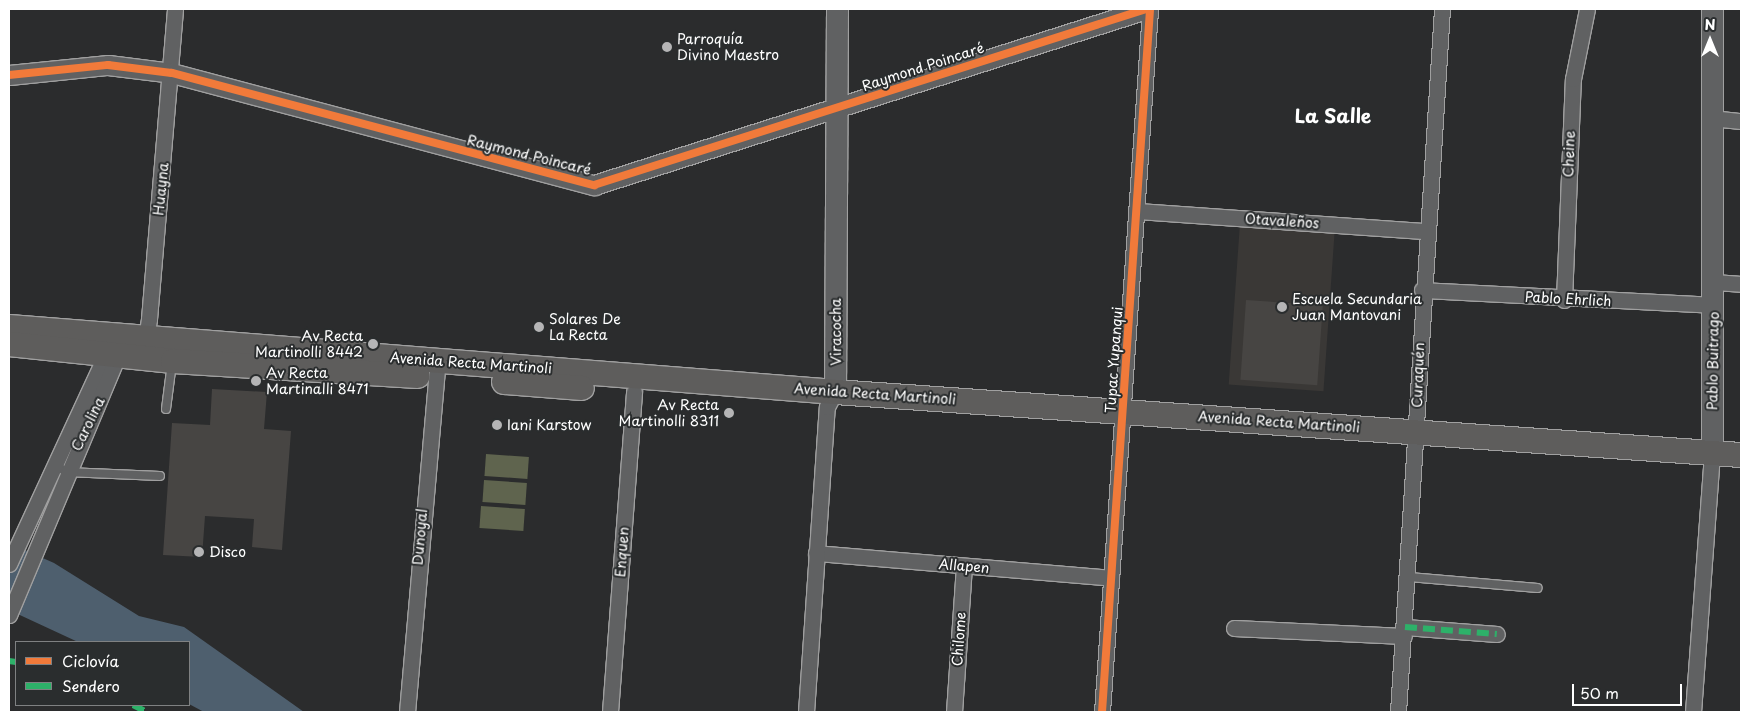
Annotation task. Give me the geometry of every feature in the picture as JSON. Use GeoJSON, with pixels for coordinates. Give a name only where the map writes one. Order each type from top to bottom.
{"type":"FeatureCollection","features":[{"type":"Feature","properties":{"kind":"main road","name":"Viracocha"},"geometry":{"type":"LineString","coordinates":[[831,399],[837,107],[837,9]]}},
{"type":"Feature","properties":{"kind":"main road","name":"Pablo Buitrago"},"geometry":{"type":"LineString","coordinates":[[1711,460],[1714,305],[1712,9]]}},
{"type":"Feature","properties":{"kind":"main road","name":"Avenida Recta Martinoli"},"geometry":{"type":"LineString","coordinates":[[9,327],[92,334],[125,347],[172,361],[437,369],[831,399],[1711,460],[1741,455]]}},
{"type":"Feature","properties":{"kind":"main road","name":"Avenida Recta Martinoli"},"geometry":{"type":"LineString","coordinates":[[9,344],[125,347],[231,344],[634,392],[831,399]]}},
{"type":"Feature","properties":{"kind":"main road","name":"Avenida Recta Martinoli"},"geometry":{"type":"LineString","coordinates":[[1711,460],[1741,471]]}},
{"type":"Feature","properties":{"kind":"street","name":"Huayna"},"geometry":{"type":"LineString","coordinates":[[125,347],[172,73],[175,9]]}},
{"type":"Feature","properties":{"kind":"street","name":"Raymond Poincaré"},"geometry":{"type":"LineString","coordinates":[[9,75],[108,65],[172,73],[594,185],[1146,9]]}},
{"type":"Feature","properties":{"kind":"street","name":"Tupac Yupanqui"},"geometry":{"type":"LineString","coordinates":[[1102,712],[1138,210],[1150,9]]}},
{"type":"Feature","properties":{"kind":"street","name":"Curaquén"},"geometry":{"type":"LineString","coordinates":[[1398,712],[1409,577],[1417,440],[1422,290],[1442,9]]}},
{"type":"Feature","properties":{"kind":"street","name":"Cheine"},"geometry":{"type":"LineString","coordinates":[[1564,300],[1573,79],[1587,9]]}},
{"type":"Feature","properties":{"kind":"street"},"geometry":{"type":"LineString","coordinates":[[1712,118],[1741,121]]}},
{"type":"Feature","properties":{"kind":"street","name":"Otavaleños"},"geometry":{"type":"LineString","coordinates":[[1138,210],[1426,231]]}},
{"type":"Feature","properties":{"kind":"street"},"geometry":{"type":"LineString","coordinates":[[1714,282],[1741,284]]}},
{"type":"Feature","properties":{"kind":"street","name":"Pablo Ehrlich"},"geometry":{"type":"LineString","coordinates":[[1422,290],[1564,300],[1714,305]]}},
{"type":"Feature","properties":{"kind":"street","name":"Carolina"},"geometry":{"type":"LineString","coordinates":[[9,564],[29,523],[61,469],[125,347]]}},
{"type":"Feature","properties":{"kind":"street","name":"Dunoyal"},"geometry":{"type":"LineString","coordinates":[[407,712],[437,369]]}},
{"type":"Feature","properties":{"kind":"street","name":"Enquen"},"geometry":{"type":"LineString","coordinates":[[610,712],[634,392]]}},
{"type":"Feature","properties":{"kind":"street","name":"Viracocha"},"geometry":{"type":"LineString","coordinates":[[806,712],[816,553],[831,399]]}},
{"type":"Feature","properties":{"kind":"street","name":"Pablo Buitrago"},"geometry":{"type":"LineString","coordinates":[[1694,712],[1711,460]]}},
{"type":"Feature","properties":{"kind":"street","name":"Carolina"},"geometry":{"type":"LineString","coordinates":[[9,615],[46,533],[61,469]]}},
{"type":"Feature","properties":{"kind":"street","name":"Allapen"},"geometry":{"type":"LineString","coordinates":[[816,553],[1112,578]]}},
{"type":"Feature","properties":{"kind":"street","name":"Chilome"},"geometry":{"type":"LineString","coordinates":[[954,712],[964,566]]}},
{"type":"Feature","properties":{"kind":"street"},"geometry":{"type":"LineString","coordinates":[[1234,628],[1496,634]]}},
{"type":"Feature","properties":{"kind":"lane"},"geometry":{"type":"LineString","coordinates":[[166,409],[172,361]]}},
{"type":"Feature","properties":{"kind":"lane"},"geometry":{"type":"LineString","coordinates":[[61,469],[160,476]]}},
{"type":"Feature","properties":{"kind":"lane"},"geometry":{"type":"LineString","coordinates":[[1409,577],[1538,588]]}},
{"type":"Feature","properties":{"kind":"shaded area","name":"Escuela Secundaria Juan Mantovani"},"geometry":{"type":"Polygon","coordinates":[[[1240,223],[1335,230],[1323,391],[1229,385],[1240,223]]]}},
{"type":"Feature","properties":{"kind":"green space"},"geometry":{"type":"Polygon","coordinates":[[[486,454],[529,457],[527,479],[484,476],[486,454]]]}},
{"type":"Feature","properties":{"kind":"green space"},"geometry":{"type":"Polygon","coordinates":[[[484,480],[527,483],[525,505],[482,502],[484,480]]]}},
{"type":"Feature","properties":{"kind":"green space"},"geometry":{"type":"Polygon","coordinates":[[[481,506],[525,509],[523,531],[479,528],[481,506]]]}},
{"type":"Feature","properties":{"kind":"water"},"geometry":{"type":"Polygon","coordinates":[[[9,543],[54,563],[139,616],[184,627],[304,712],[204,712],[190,705],[190,641],[76,641],[9,610],[9,543]]]}},
{"type":"Feature","properties":{"kind":"building"},"geometry":{"type":"Polygon","coordinates":[[[1246,300],[1323,305],[1317,385],[1240,380],[1246,300]]]}},
{"type":"Feature","properties":{"kind":"building"},"geometry":{"type":"Polygon","coordinates":[[[212,389],[267,392],[264,429],[291,431],[282,550],[252,547],[254,519],[205,516],[202,557],[163,555],[172,423],[210,425],[212,389]]]}},
{"type":"Feature","properties":{"kind":"marked path"},"geometry":{"type":"LineString","coordinates":[[1405,627],[1497,634]]}},
{"type":"Feature","properties":{"kind":"marked path"},"geometry":{"type":"LineString","coordinates":[[9,661],[15,662]]}},
{"type":"Feature","properties":{"kind":"marked path"},"geometry":{"type":"LineString","coordinates":[[135,706],[147,712]]}},
{"type":"Feature","properties":{"kind":"cycle path"},"geometry":{"type":"LineString","coordinates":[[9,75],[108,65],[172,73],[594,185],[1146,9]]}},
{"type":"Feature","properties":{"kind":"cycle path"},"geometry":{"type":"LineString","coordinates":[[1102,712],[1150,9]]}},
{"type":"Feature","properties":{"kind":"place","name":"Parroquía Divino Maestro"},"geometry":{"type":"Point","coordinates":[667,47]}},
{"type":"Feature","properties":{"kind":"place","name":"Escuela Secundaria Juan Mantovani"},"geometry":{"type":"Point","coordinates":[1282,307]}},
{"type":"Feature","properties":{"kind":"place","name":"Solares De La Recta"},"geometry":{"type":"Point","coordinates":[539,327]}},
{"type":"Feature","properties":{"kind":"place","name":"Av Recta Martinolli 8442"},"geometry":{"type":"Point","coordinates":[373,344]}},
{"type":"Feature","properties":{"kind":"place","name":"Av Recta Martinalli 8471"},"geometry":{"type":"Point","coordinates":[256,381]}},
{"type":"Feature","properties":{"kind":"place","name":"Av Recta Martinolli 8311"},"geometry":{"type":"Point","coordinates":[729,413]}},
{"type":"Feature","properties":{"kind":"place","name":"Iani Karstow"},"geometry":{"type":"Point","coordinates":[497,425]}},
{"type":"Feature","properties":{"kind":"place","name":"Disco"},"geometry":{"type":"Point","coordinates":[199,552]}},
{"type":"Feature","properties":{"kind":"district","name":"La Salle"},"geometry":{"type":"Point","coordinates":[1333,116]}}]}
